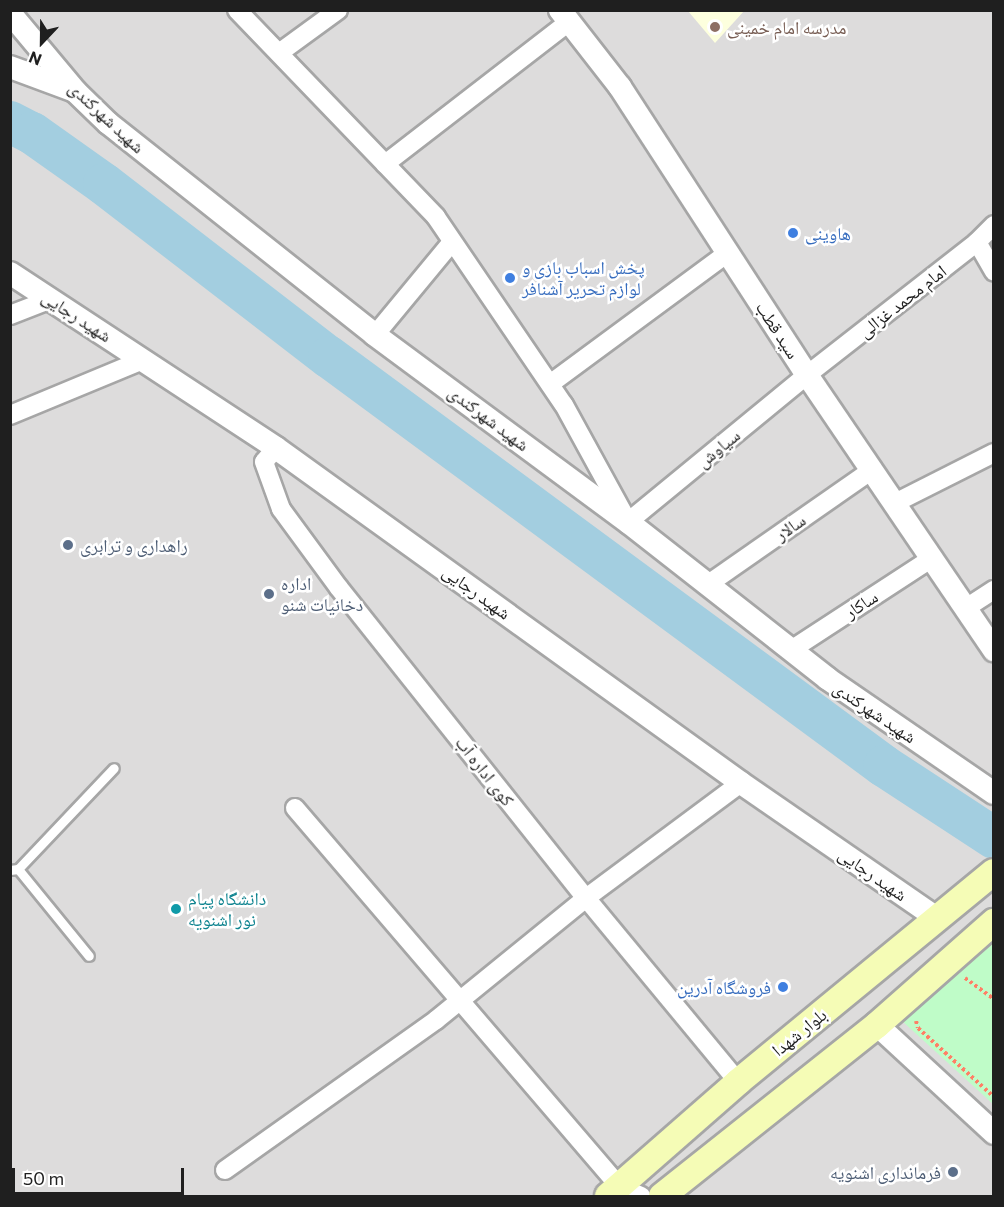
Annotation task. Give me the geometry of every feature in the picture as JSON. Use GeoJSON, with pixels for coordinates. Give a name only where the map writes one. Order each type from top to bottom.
{"type":"FeatureCollection","features":[{"type":"Feature","properties":{"kind":"main road","name":"بلوار شهدا"},"geometry":{"type":"LineString","coordinates":[[623,1193],[738,1082],[993,872]]}},
{"type":"Feature","properties":{"kind":"main road"},"geometry":{"type":"LineString","coordinates":[[662,1197],[877,1025],[993,922]]}},
{"type":"Feature","properties":{"kind":"street"},"geometry":{"type":"LineString","coordinates":[[237,10],[436,217],[549,384],[628,522]]}},
{"type":"Feature","properties":{"kind":"street"},"geometry":{"type":"LineString","coordinates":[[279,53],[338,10]]}},
{"type":"Feature","properties":{"kind":"street","name":"شهید شهرکندی"},"geometry":{"type":"LineString","coordinates":[[10,13],[76,92],[108,123],[375,335],[628,522],[828,680],[993,793]]}},
{"type":"Feature","properties":{"kind":"street"},"geometry":{"type":"LineString","coordinates":[[385,164],[564,16]]}},
{"type":"Feature","properties":{"kind":"street","name":"سید قطب"},"geometry":{"type":"LineString","coordinates":[[564,16],[620,87],[807,375],[993,650]]}},
{"type":"Feature","properties":{"kind":"street"},"geometry":{"type":"LineString","coordinates":[[10,67],[76,92]]}},
{"type":"Feature","properties":{"kind":"street","name":"امام محمد غزالی"},"geometry":{"type":"LineString","coordinates":[[807,375],[977,242],[993,225]]}},
{"type":"Feature","properties":{"kind":"street"},"geometry":{"type":"LineString","coordinates":[[375,335],[452,242]]}},
{"type":"Feature","properties":{"kind":"street"},"geometry":{"type":"LineString","coordinates":[[977,242],[993,271]]}},
{"type":"Feature","properties":{"kind":"street"},"geometry":{"type":"LineString","coordinates":[[549,384],[728,253]]}},
{"type":"Feature","properties":{"kind":"street","name":"شهید رجایی"},"geometry":{"type":"LineString","coordinates":[[10,273],[276,447],[741,783],[938,919]]}},
{"type":"Feature","properties":{"kind":"street"},"geometry":{"type":"LineString","coordinates":[[10,315],[51,299]]}},
{"type":"Feature","properties":{"kind":"street"},"geometry":{"type":"LineString","coordinates":[[10,415],[144,360]]}},
{"type":"Feature","properties":{"kind":"street","name":"سیاوش"},"geometry":{"type":"LineString","coordinates":[[628,522],[807,375]]}},
{"type":"Feature","properties":{"kind":"street","name":"کوی اداره آب"},"geometry":{"type":"LineString","coordinates":[[276,447],[264,462],[281,509],[339,588],[586,898],[738,1082]]}},
{"type":"Feature","properties":{"kind":"street"},"geometry":{"type":"LineString","coordinates":[[895,503],[993,453]]}},
{"type":"Feature","properties":{"kind":"street","name":"سالار"},"geometry":{"type":"LineString","coordinates":[[707,585],[872,470]]}},
{"type":"Feature","properties":{"kind":"street","name":"ساکار"},"geometry":{"type":"LineString","coordinates":[[791,651],[932,558]]}},
{"type":"Feature","properties":{"kind":"street"},"geometry":{"type":"LineString","coordinates":[[966,608],[993,590]]}},
{"type":"Feature","properties":{"kind":"street"},"geometry":{"type":"LineString","coordinates":[[225,1170],[436,1020],[586,898],[741,783]]}},
{"type":"Feature","properties":{"kind":"street"},"geometry":{"type":"LineString","coordinates":[[295,808],[623,1193]]}},
{"type":"Feature","properties":{"kind":"street"},"geometry":{"type":"LineString","coordinates":[[877,1025],[993,1133]]}},
{"type":"Feature","properties":{"kind":"lane"},"geometry":{"type":"LineString","coordinates":[[90,956],[14,869],[114,768]]}},
{"type":"Feature","properties":{"kind":"path"},"geometry":{"type":"LineString","coordinates":[[918,1028],[993,1097]]}},
{"type":"Feature","properties":{"kind":"shaded area"},"geometry":{"type":"Polygon","coordinates":[[[10,11],[993,11],[993,1196],[11,1196],[10,11]]]}},
{"type":"Feature","properties":{"kind":"shaded area","name":"مدرسه امام خمینی"},"geometry":{"type":"Polygon","coordinates":[[[688,11],[744,11],[715,43],[688,11]]]}},
{"type":"Feature","properties":{"kind":"green space"},"geometry":{"type":"Polygon","coordinates":[[[993,941],[993,1104],[901,1020],[993,941]]]}},
{"type":"Feature","properties":{"kind":"waterway"},"geometry":{"type":"LineString","coordinates":[[10,122],[32,133],[104,184],[329,357],[884,766],[994,838]]}},
{"type":"Feature","properties":{"kind":"place","name":"مدرسه امام خمینی"},"geometry":{"type":"Point","coordinates":[715,27]}},
{"type":"Feature","properties":{"kind":"place","name":"هاوینی"},"geometry":{"type":"Point","coordinates":[793,233]}},
{"type":"Feature","properties":{"kind":"place","name":"پخش اسباب بازی و لوازم تحریر آشنافر"},"geometry":{"type":"Point","coordinates":[510,278]}},
{"type":"Feature","properties":{"kind":"place","name":"راهداری و ترابری"},"geometry":{"type":"Point","coordinates":[68,545]}},
{"type":"Feature","properties":{"kind":"place","name":"اداره دخانیات شنو"},"geometry":{"type":"Point","coordinates":[269,594]}},
{"type":"Feature","properties":{"kind":"place","name":"دانشگاه پیام نور اشنویه"},"geometry":{"type":"Point","coordinates":[176,909]}},
{"type":"Feature","properties":{"kind":"place","name":"فروشگاه آدرین"},"geometry":{"type":"Point","coordinates":[783,987]}},
{"type":"Feature","properties":{"kind":"place","name":"فرمانداری اشنویه"},"geometry":{"type":"Point","coordinates":[953,1172]}}]}
